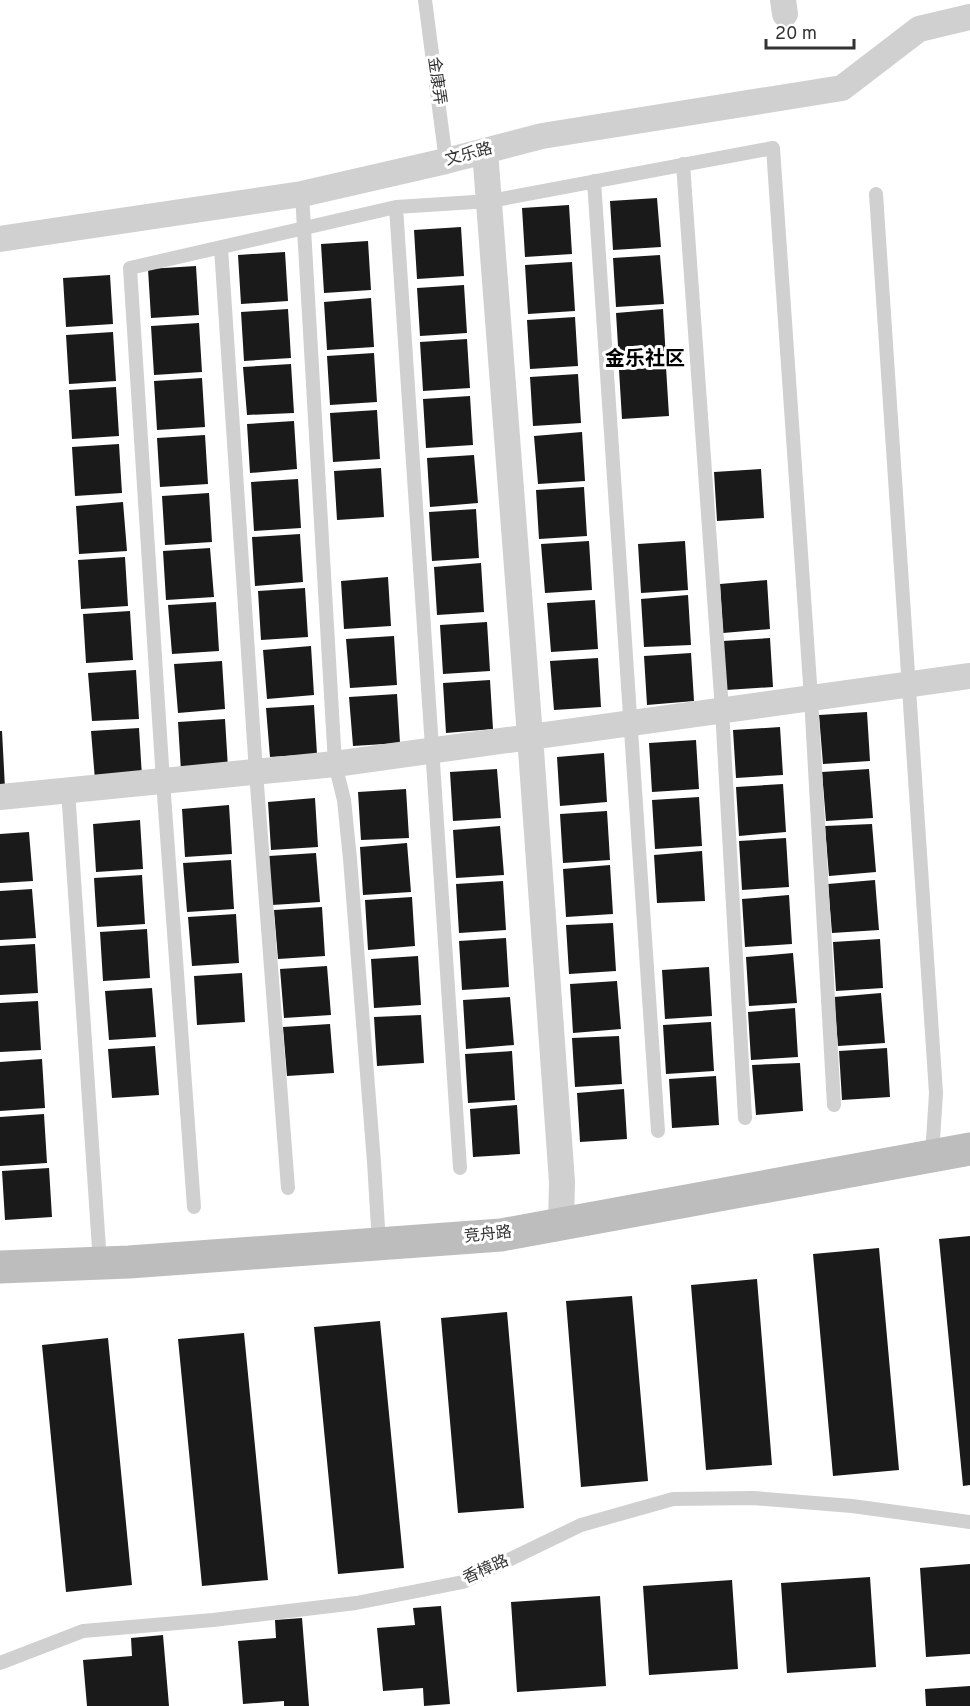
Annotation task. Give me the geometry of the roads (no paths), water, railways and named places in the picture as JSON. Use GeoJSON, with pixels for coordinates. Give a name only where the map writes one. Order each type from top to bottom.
{"type":"FeatureCollection","features":[{"type":"Feature","properties":{"kind":"street","name":"文乐路"},"geometry":{"type":"LineString","coordinates":[[0,239],[302,194],[542,136],[842,88],[919,29],[970,16]]}},
{"type":"Feature","properties":{"kind":"street"},"geometry":{"type":"LineString","coordinates":[[485,150],[562,1182],[561,1224]]}},
{"type":"Feature","properties":{"kind":"street"},"geometry":{"type":"LineString","coordinates":[[0,797],[334,764],[970,676]]}},
{"type":"Feature","properties":{"kind":"street","name":"竞舟路"},"geometry":{"type":"LineString","coordinates":[[0,1267],[100,1263],[501,1235],[970,1149]]}},
{"type":"Feature","properties":{"kind":"lane","name":"金康弄"},"geometry":{"type":"LineString","coordinates":[[425,0],[446,161]]}},
{"type":"Feature","properties":{"kind":"lane"},"geometry":{"type":"LineString","coordinates":[[194,1207],[163,781],[130,268],[396,207],[489,201],[773,148],[811,698],[834,1105]]}},
{"type":"Feature","properties":{"kind":"lane"},"geometry":{"type":"LineString","coordinates":[[684,164],[722,710],[745,1118]]}},
{"type":"Feature","properties":{"kind":"lane"},"geometry":{"type":"LineString","coordinates":[[594,181],[658,1131]]}},
{"type":"Feature","properties":{"kind":"lane"},"geometry":{"type":"LineString","coordinates":[[302,194],[334,764],[344,800],[350,859],[374,1162],[378,1244]]}},
{"type":"Feature","properties":{"kind":"lane"},"geometry":{"type":"LineString","coordinates":[[876,194],[936,1093],[932,1156]]}},
{"type":"Feature","properties":{"kind":"lane"},"geometry":{"type":"LineString","coordinates":[[396,207],[460,1168]]}},
{"type":"Feature","properties":{"kind":"lane"},"geometry":{"type":"LineString","coordinates":[[221,248],[256,772],[288,1188]]}},
{"type":"Feature","properties":{"kind":"lane"},"geometry":{"type":"LineString","coordinates":[[68,790],[100,1263]]}},
{"type":"Feature","properties":{"kind":"lane","name":"香樟路"},"geometry":{"type":"LineString","coordinates":[[0,1663],[83,1631],[213,1620],[356,1603],[464,1582],[581,1525],[673,1499],[753,1498],[852,1506],[970,1521]]}},
{"type":"Feature","properties":{"kind":"district","name":"金乐社区"},"geometry":{"type":"Point","coordinates":[645,360]}}]}
